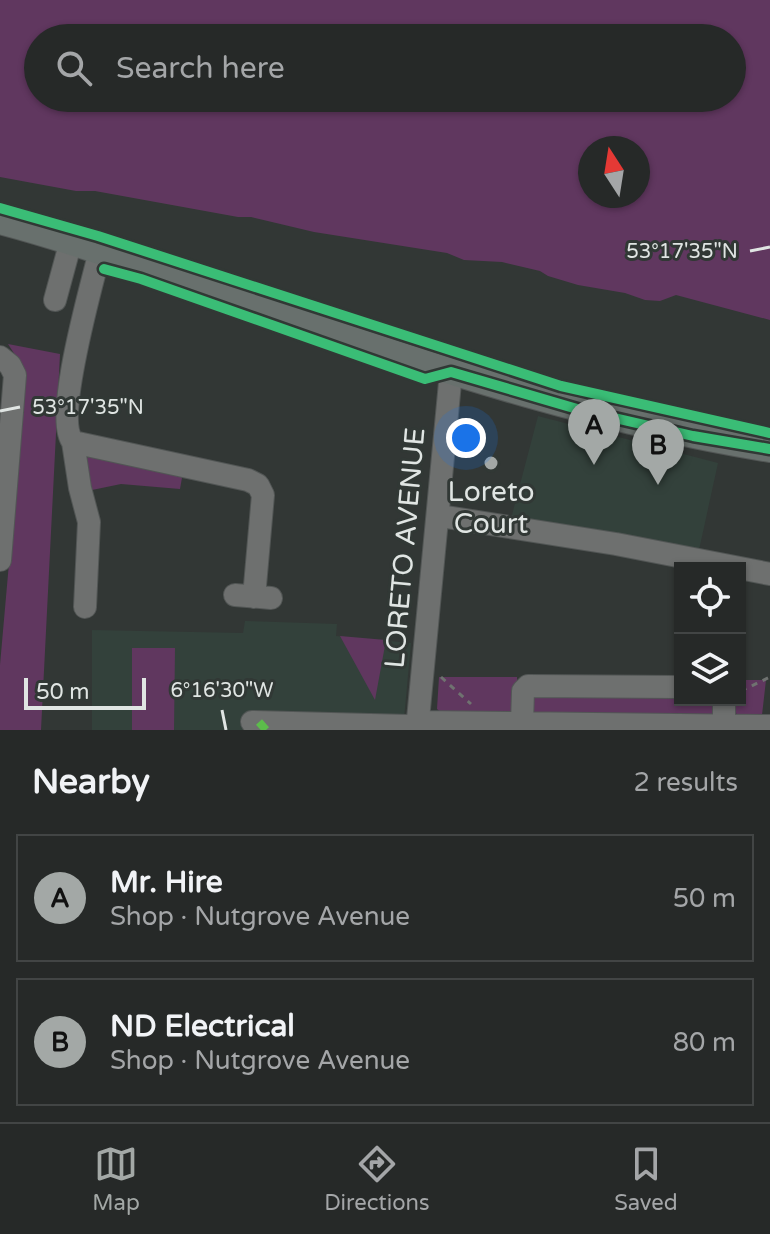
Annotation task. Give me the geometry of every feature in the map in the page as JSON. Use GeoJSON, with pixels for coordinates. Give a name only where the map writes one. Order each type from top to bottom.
{"type":"FeatureCollection","features":[{"type":"Feature","properties":{"kind":"main road"},"geometry":{"type":"LineString","coordinates":[[0,221],[71,241],[451,372],[584,411],[693,436],[770,449]]}},
{"type":"Feature","properties":{"kind":"street"},"geometry":{"type":"LineString","coordinates":[[55,300],[71,241]]}},
{"type":"Feature","properties":{"kind":"street"},"geometry":{"type":"LineString","coordinates":[[85,607],[89,522],[73,442],[67,435],[66,423],[74,358],[100,251]]}},
{"type":"Feature","properties":{"kind":"street"},"geometry":{"type":"LineString","coordinates":[[0,560],[15,375],[1,357]]}},
{"type":"Feature","properties":{"kind":"street","name":"LORETO AVENUE"},"geometry":{"type":"LineString","coordinates":[[418,726],[440,516],[451,372]]}},
{"type":"Feature","properties":{"kind":"street"},"geometry":{"type":"LineString","coordinates":[[73,442],[248,480],[258,485],[263,495],[253,597]]}},
{"type":"Feature","properties":{"kind":"street"},"geometry":{"type":"LineString","coordinates":[[440,516],[616,544],[770,574]]}},
{"type":"Feature","properties":{"kind":"street"},"geometry":{"type":"LineString","coordinates":[[508,724],[523,691],[534,684],[674,687]]}},
{"type":"Feature","properties":{"kind":"street"},"geometry":{"type":"LineString","coordinates":[[724,706],[724,725]]}},
{"type":"Feature","properties":{"kind":"street"},"geometry":{"type":"LineString","coordinates":[[252,722],[409,726],[770,726]]}},
{"type":"Feature","properties":{"kind":"path"},"geometry":{"type":"LineString","coordinates":[[435,672],[508,724]]}},
{"type":"Feature","properties":{"kind":"path"},"geometry":{"type":"LineString","coordinates":[[746,689],[770,677]]}},
{"type":"Feature","properties":{"kind":"shaded area"},"geometry":{"type":"Polygon","coordinates":[[[0,0],[770,0],[770,320],[676,295],[660,301],[645,300],[625,293],[578,285],[502,262],[464,260],[447,253],[95,191],[76,191],[0,177],[0,0]]]}},
{"type":"Feature","properties":{"kind":"shaded area"},"geometry":{"type":"Polygon","coordinates":[[[8,344],[60,354],[41,730],[0,730],[0,665],[24,393],[19,361],[8,344]]]}},
{"type":"Feature","properties":{"kind":"shaded area"},"geometry":{"type":"Polygon","coordinates":[[[538,416],[718,463],[696,562],[508,530],[538,416]]]}},
{"type":"Feature","properties":{"kind":"shaded area"},"geometry":{"type":"Polygon","coordinates":[[[89,455],[183,472],[180,489],[121,484],[92,490],[84,464],[89,455]]]}},
{"type":"Feature","properties":{"kind":"shaded area"},"geometry":{"type":"Polygon","coordinates":[[[245,621],[337,624],[336,636],[411,643],[403,730],[92,730],[92,630],[243,633],[245,621]]]}},
{"type":"Feature","properties":{"kind":"shaded area"},"geometry":{"type":"Polygon","coordinates":[[[340,636],[386,640],[375,700],[340,636]]]}},
{"type":"Feature","properties":{"kind":"shaded area"},"geometry":{"type":"Polygon","coordinates":[[[132,648],[175,648],[174,730],[132,730],[132,648]]]}},
{"type":"Feature","properties":{"kind":"shaded area"},"geometry":{"type":"Polygon","coordinates":[[[439,677],[517,677],[518,705],[511,718],[444,715],[437,709],[439,677]]]}},
{"type":"Feature","properties":{"kind":"shaded area"},"geometry":{"type":"Polygon","coordinates":[[[746,680],[766,680],[762,715],[738,719],[734,706],[746,706],[746,680]]]}},
{"type":"Feature","properties":{"kind":"shaded area"},"geometry":{"type":"Polygon","coordinates":[[[532,695],[674,695],[674,706],[717,706],[711,718],[537,715],[530,707],[532,695]]]}},
{"type":"Feature","properties":{"kind":"marked path"},"geometry":{"type":"LineString","coordinates":[[259,722],[266,730]]}},
{"type":"Feature","properties":{"kind":"cycle path"},"geometry":{"type":"LineString","coordinates":[[0,208],[98,236],[561,386],[770,433]]}},
{"type":"Feature","properties":{"kind":"cycle path"},"geometry":{"type":"LineString","coordinates":[[104,269],[141,279],[425,379],[451,372],[584,411],[693,436],[770,449]]}},
{"type":"Feature","properties":{"kind":"place","name":"Loreto Court"},"geometry":{"type":"Point","coordinates":[491,463]}},
{"type":"Feature","properties":{"kind":"place","name":"Mr. Hire"},"geometry":{"type":"Point","coordinates":[594,465]}},
{"type":"Feature","properties":{"kind":"place","name":"ND Electrical"},"geometry":{"type":"Point","coordinates":[658,485]}}]}
